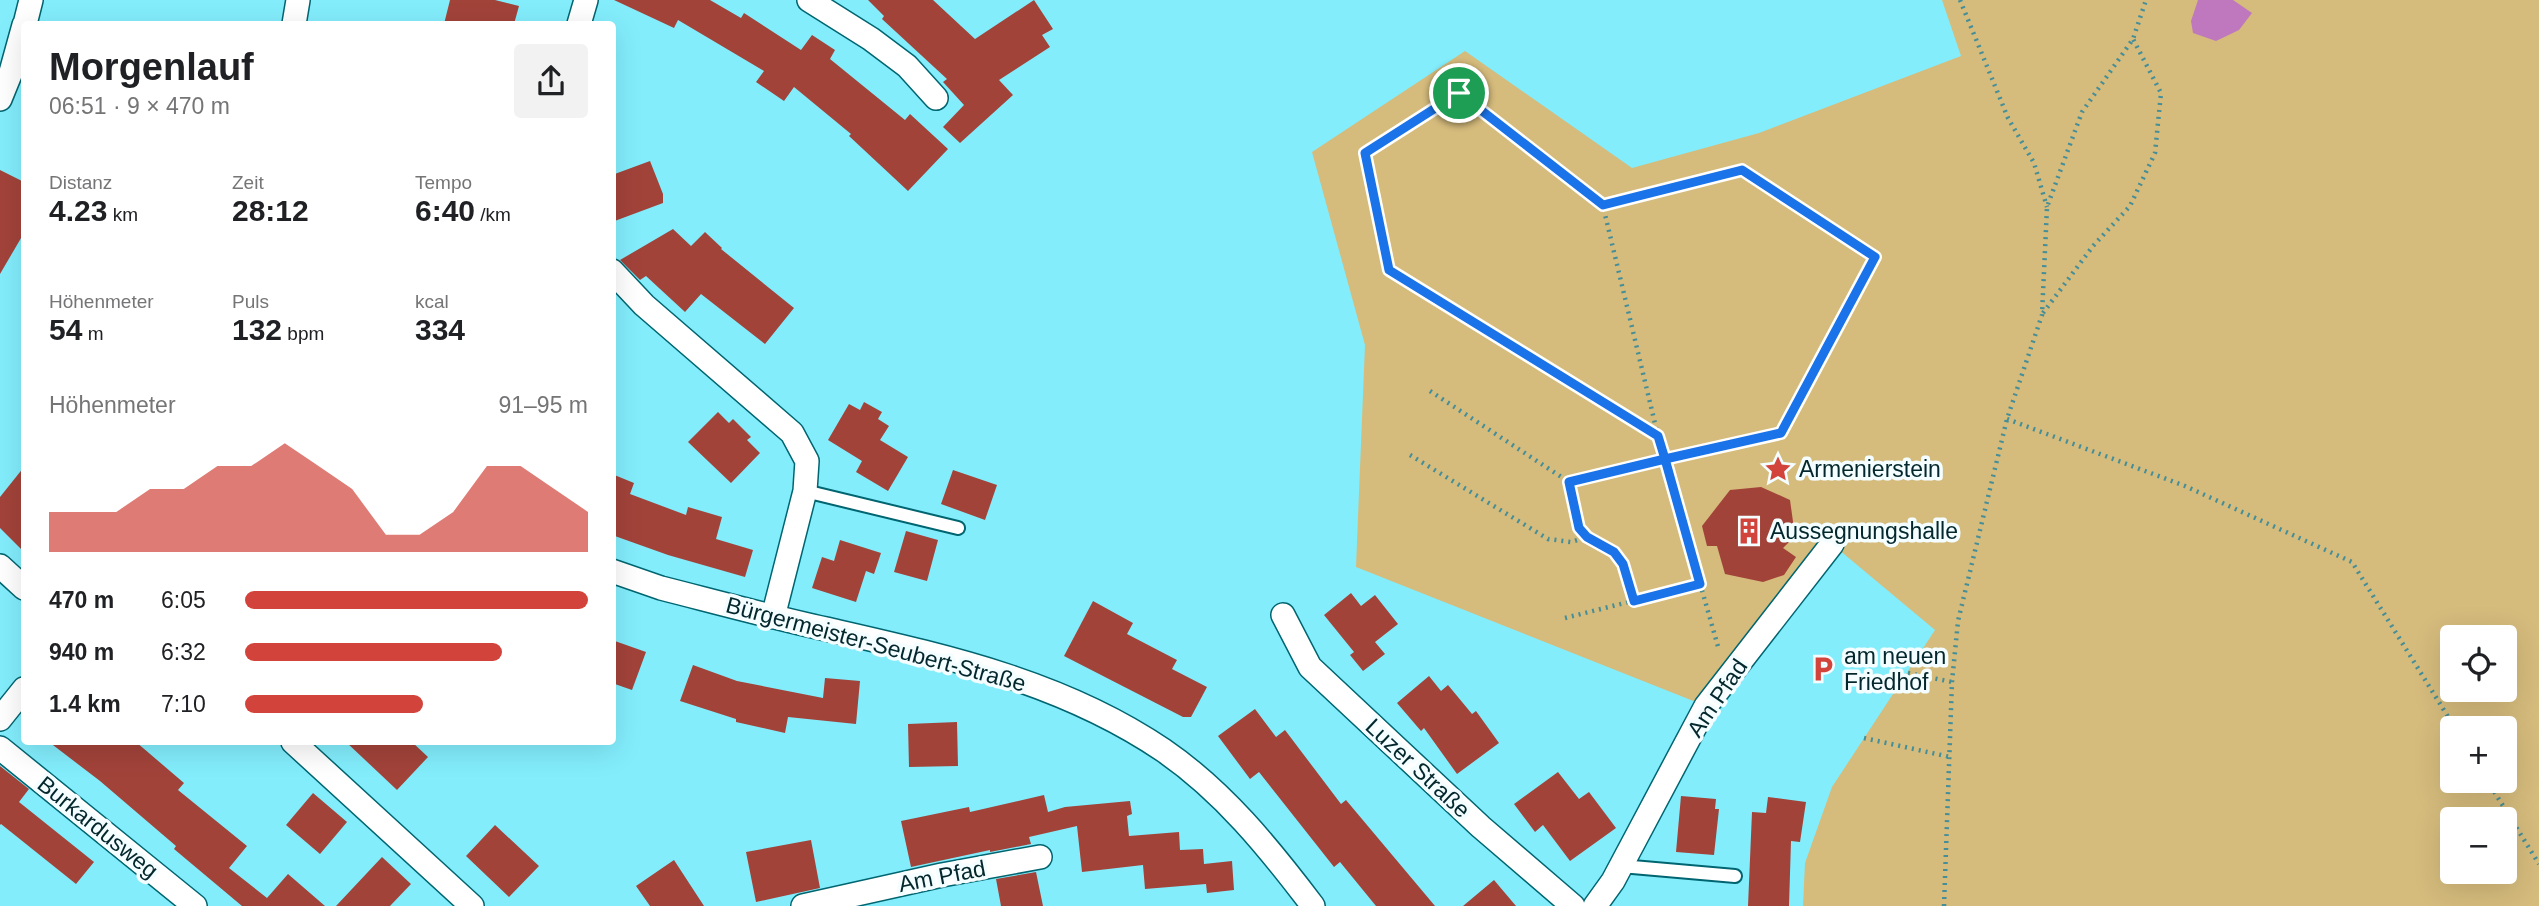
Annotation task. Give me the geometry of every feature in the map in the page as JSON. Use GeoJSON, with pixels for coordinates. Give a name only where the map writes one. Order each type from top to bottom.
{"type":"FeatureCollection","features":[{"type":"Feature","properties":{"kind":"street"},"geometry":{"type":"LineString","coordinates":[[26,21],[32,0]]}},
{"type":"Feature","properties":{"kind":"street"},"geometry":{"type":"LineString","coordinates":[[295,21],[298,0]]}},
{"type":"Feature","properties":{"kind":"street"},"geometry":{"type":"LineString","coordinates":[[580,21],[586,0]]}},
{"type":"Feature","properties":{"kind":"street"},"geometry":{"type":"LineString","coordinates":[[809,0],[871,39],[907,66],[936,98]]}},
{"type":"Feature","properties":{"kind":"street"},"geometry":{"type":"LineString","coordinates":[[0,99],[21,38]]}},
{"type":"Feature","properties":{"kind":"street"},"geometry":{"type":"LineString","coordinates":[[616,275],[644,306],[792,433],[807,461],[805,491],[773,617]]}},
{"type":"Feature","properties":{"kind":"street","name":"Am Pfad"},"geometry":{"type":"LineString","coordinates":[[1595,906],[1621,866],[1706,706],[1832,544]]}},
{"type":"Feature","properties":{"kind":"street"},"geometry":{"type":"LineString","coordinates":[[0,566],[21,585]]}},
{"type":"Feature","properties":{"kind":"street","name":"Bürgermeister-Seubert-Straße"},"geometry":{"type":"LineString","coordinates":[[616,572],[661,588],[1007,674],[1097,710],[1164,751],[1223,799],[1269,850],[1313,906]]}},
{"type":"Feature","properties":{"kind":"street","name":"Luzer Straße"},"geometry":{"type":"LineString","coordinates":[[1283,615],[1310,667],[1481,827],[1573,906]]}},
{"type":"Feature","properties":{"kind":"street"},"geometry":{"type":"LineString","coordinates":[[0,719],[21,694]]}},
{"type":"Feature","properties":{"kind":"street"},"geometry":{"type":"LineString","coordinates":[[296,745],[472,906]]}},
{"type":"Feature","properties":{"kind":"street","name":"Burkardusweg"},"geometry":{"type":"LineString","coordinates":[[0,748],[195,906]]}},
{"type":"Feature","properties":{"kind":"street","name":"Am Pfad"},"geometry":{"type":"LineString","coordinates":[[803,906],[942,875],[1041,858]]}},
{"type":"Feature","properties":{"kind":"lane"},"geometry":{"type":"LineString","coordinates":[[805,491],[958,528]]}},
{"type":"Feature","properties":{"kind":"lane"},"geometry":{"type":"LineString","coordinates":[[1621,866],[1735,876]]}},
{"type":"Feature","properties":{"kind":"path"},"geometry":{"type":"LineString","coordinates":[[1960,0],[2008,118],[2034,163],[2047,208]]}},
{"type":"Feature","properties":{"kind":"path"},"geometry":{"type":"LineString","coordinates":[[1944,906],[1952,682],[1958,621],[2007,419],[2042,315],[2047,208],[2082,112],[2133,39],[2146,0]]}},
{"type":"Feature","properties":{"kind":"path"},"geometry":{"type":"LineString","coordinates":[[2042,315],[2093,246],[2130,206],[2155,153],[2161,93],[2133,39]]}},
{"type":"Feature","properties":{"kind":"path"},"geometry":{"type":"LineString","coordinates":[[1658,436],[1389,270],[1365,153],[1459,93],[1603,205],[1658,436],[1721,657],[1738,664]]}},
{"type":"Feature","properties":{"kind":"path"},"geometry":{"type":"LineString","coordinates":[[1569,482],[1781,433],[1875,257],[1742,170],[1603,205]]}},
{"type":"Feature","properties":{"kind":"path"},"geometry":{"type":"LineString","coordinates":[[1430,391],[1569,482],[1579,528],[1587,537],[1614,552],[1623,564],[1634,601]]}},
{"type":"Feature","properties":{"kind":"path"},"geometry":{"type":"LineString","coordinates":[[2007,419],[2185,486],[2352,562],[2448,716]]}},
{"type":"Feature","properties":{"kind":"path"},"geometry":{"type":"LineString","coordinates":[[1410,455],[1548,539],[1571,542],[1587,537]]}},
{"type":"Feature","properties":{"kind":"path"},"geometry":{"type":"LineString","coordinates":[[1565,618],[1700,584]]}},
{"type":"Feature","properties":{"kind":"path"},"geometry":{"type":"LineString","coordinates":[[1908,673],[1952,682]]}},
{"type":"Feature","properties":{"kind":"path"},"geometry":{"type":"LineString","coordinates":[[1864,738],[1950,757]]}},
{"type":"Feature","properties":{"kind":"path"},"geometry":{"type":"LineString","coordinates":[[2495,793],[2539,864]]}},
{"type":"Feature","properties":{"kind":"shaded area"},"geometry":{"type":"Polygon","coordinates":[[[1942,0],[2539,0],[2539,906],[1803,906],[1805,863],[1832,787],[1935,630],[1832,544],[1706,706],[1356,567],[1365,345],[1312,152],[1465,51],[1632,168],[1759,133],[1961,56],[1942,0]]]}},
{"type":"Feature","properties":{"kind":"shaded area"},"geometry":{"type":"Polygon","coordinates":[[[2198,0],[2233,0],[2252,13],[2239,30],[2216,41],[2193,33],[2191,21],[2198,0]]]}},
{"type":"Feature","properties":{"kind":"building"},"geometry":{"type":"Polygon","coordinates":[[[450,0],[495,0],[519,6],[515,21],[445,21],[450,0]]]}},
{"type":"Feature","properties":{"kind":"building"},"geometry":{"type":"Polygon","coordinates":[[[614,0],[710,0],[741,18],[744,13],[801,50],[812,35],[835,50],[830,59],[905,120],[910,114],[948,149],[908,191],[849,136],[851,134],[794,87],[784,101],[756,82],[764,71],[678,20],[674,28],[614,0]]]}},
{"type":"Feature","properties":{"kind":"building"},"geometry":{"type":"Polygon","coordinates":[[[868,0],[933,0],[975,39],[1034,0],[1053,29],[1042,35],[1050,47],[999,80],[1013,95],[960,143],[943,127],[964,105],[943,82],[947,79],[882,19],[884,16],[868,0]]]}},
{"type":"Feature","properties":{"kind":"building"},"geometry":{"type":"Polygon","coordinates":[[[650,161],[663,194],[663,203],[616,221],[616,174],[650,161]]]}},
{"type":"Feature","properties":{"kind":"building"},"geometry":{"type":"Polygon","coordinates":[[[0,170],[21,180],[21,238],[0,274],[0,170]]]}},
{"type":"Feature","properties":{"kind":"building"},"geometry":{"type":"Polygon","coordinates":[[[673,229],[691,246],[705,232],[721,249],[794,308],[765,344],[701,294],[685,312],[646,276],[640,280],[620,260],[673,229]]]}},
{"type":"Feature","properties":{"kind":"building"},"geometry":{"type":"Polygon","coordinates":[[[864,402],[882,412],[878,419],[889,426],[880,440],[908,457],[888,491],[856,472],[862,461],[828,440],[849,404],[860,410],[864,402]]]}},
{"type":"Feature","properties":{"kind":"building"},"geometry":{"type":"Polygon","coordinates":[[[718,412],[729,423],[733,419],[751,437],[747,440],[760,453],[731,483],[688,442],[718,412]]]}},
{"type":"Feature","properties":{"kind":"building"},"geometry":{"type":"Polygon","coordinates":[[[953,470],[997,485],[985,520],[941,504],[953,470]]]}},
{"type":"Feature","properties":{"kind":"building"},"geometry":{"type":"Polygon","coordinates":[[[21,471],[21,549],[0,528],[0,497],[21,471]]]}},
{"type":"Feature","properties":{"kind":"building"},"geometry":{"type":"Polygon","coordinates":[[[616,476],[634,483],[630,494],[686,515],[688,507],[722,517],[716,539],[753,550],[745,577],[668,555],[616,536],[616,476]]]}},
{"type":"Feature","properties":{"kind":"building","name":"Aussegnungshalle"},"geometry":{"type":"Polygon","coordinates":[[[1761,487],[1790,500],[1795,536],[1783,548],[1796,557],[1784,575],[1763,582],[1725,574],[1717,546],[1707,546],[1702,526],[1730,490],[1761,487]]]}},
{"type":"Feature","properties":{"kind":"building"},"geometry":{"type":"Polygon","coordinates":[[[906,531],[938,540],[927,581],[894,572],[906,531]]]}},
{"type":"Feature","properties":{"kind":"building"},"geometry":{"type":"Polygon","coordinates":[[[840,540],[881,553],[874,574],[866,571],[856,602],[812,588],[822,557],[834,561],[840,540]]]}},
{"type":"Feature","properties":{"kind":"building"},"geometry":{"type":"Polygon","coordinates":[[[1351,593],[1361,606],[1375,595],[1398,624],[1375,642],[1385,654],[1363,671],[1350,655],[1354,652],[1324,615],[1351,593]]]}},
{"type":"Feature","properties":{"kind":"building"},"geometry":{"type":"Polygon","coordinates":[[[1093,601],[1133,623],[1127,634],[1177,660],[1172,669],[1207,687],[1191,717],[1183,717],[1064,656],[1093,601]]]}},
{"type":"Feature","properties":{"kind":"building"},"geometry":{"type":"Polygon","coordinates":[[[616,641],[646,652],[632,690],[616,684],[616,641]]]}},
{"type":"Feature","properties":{"kind":"building"},"geometry":{"type":"Polygon","coordinates":[[[693,665],[737,681],[823,698],[825,678],[860,681],[856,724],[788,717],[785,733],[736,722],[736,719],[680,701],[693,665]]]}},
{"type":"Feature","properties":{"kind":"building"},"geometry":{"type":"Polygon","coordinates":[[[1429,676],[1441,691],[1448,685],[1472,714],[1476,711],[1499,743],[1457,774],[1424,728],[1421,731],[1397,703],[1429,676]]]}},
{"type":"Feature","properties":{"kind":"building"},"geometry":{"type":"Polygon","coordinates":[[[1255,709],[1276,737],[1285,730],[1341,804],[1346,800],[1435,906],[1376,906],[1340,862],[1334,867],[1259,772],[1250,779],[1218,736],[1255,709]]]}},
{"type":"Feature","properties":{"kind":"building"},"geometry":{"type":"Polygon","coordinates":[[[957,722],[958,766],[909,767],[908,724],[957,722]]]}},
{"type":"Feature","properties":{"kind":"building"},"geometry":{"type":"Polygon","coordinates":[[[53,745],[140,745],[184,783],[178,790],[247,846],[229,868],[267,898],[288,874],[325,906],[242,906],[174,849],[176,846],[53,745]]]}},
{"type":"Feature","properties":{"kind":"building"},"geometry":{"type":"Polygon","coordinates":[[[349,745],[415,745],[428,757],[397,790],[349,745]]]}},
{"type":"Feature","properties":{"kind":"building"},"geometry":{"type":"Polygon","coordinates":[[[0,766],[29,789],[19,802],[94,862],[76,884],[0,825],[0,766]]]}},
{"type":"Feature","properties":{"kind":"building"},"geometry":{"type":"Polygon","coordinates":[[[1558,772],[1579,799],[1589,792],[1616,828],[1570,861],[1543,825],[1535,832],[1514,804],[1558,772]]]}},
{"type":"Feature","properties":{"kind":"building"},"geometry":{"type":"Polygon","coordinates":[[[313,793],[347,822],[320,854],[286,825],[313,793]]]}},
{"type":"Feature","properties":{"kind":"building"},"geometry":{"type":"Polygon","coordinates":[[[1044,795],[1048,812],[1065,807],[1130,801],[1132,814],[1127,816],[1129,836],[1179,832],[1180,850],[1203,849],[1204,864],[1232,861],[1234,890],[1207,893],[1206,884],[1145,889],[1143,865],[1082,872],[1077,826],[1029,837],[1031,844],[911,867],[901,821],[969,807],[970,812],[1044,795]]]}},
{"type":"Feature","properties":{"kind":"building"},"geometry":{"type":"Polygon","coordinates":[[[1681,796],[1716,799],[1715,809],[1719,809],[1714,855],[1676,852],[1681,796]]]}},
{"type":"Feature","properties":{"kind":"building"},"geometry":{"type":"Polygon","coordinates":[[[1768,797],[1806,802],[1800,842],[1791,841],[1789,906],[1748,906],[1752,812],[1766,813],[1768,797]]]}},
{"type":"Feature","properties":{"kind":"building"},"geometry":{"type":"Polygon","coordinates":[[[495,825],[539,866],[509,897],[466,856],[495,825]]]}},
{"type":"Feature","properties":{"kind":"building"},"geometry":{"type":"Polygon","coordinates":[[[811,840],[820,888],[756,902],[746,852],[811,840]]]}},
{"type":"Feature","properties":{"kind":"building"},"geometry":{"type":"Polygon","coordinates":[[[382,857],[411,884],[390,906],[336,906],[382,857]]]}},
{"type":"Feature","properties":{"kind":"building"},"geometry":{"type":"Polygon","coordinates":[[[674,860],[704,906],[650,906],[636,886],[674,860]]]}},
{"type":"Feature","properties":{"kind":"building"},"geometry":{"type":"Polygon","coordinates":[[[1036,872],[1043,906],[1001,906],[996,879],[1036,872]]]}},
{"type":"Feature","properties":{"kind":"building"},"geometry":{"type":"Polygon","coordinates":[[[1494,880],[1516,906],[1463,906],[1494,880]]]}},
{"type":"Feature","properties":{"kind":"place","name":"Armenierstein"},"geometry":{"type":"Point","coordinates":[1778,469]}},
{"type":"Feature","properties":{"kind":"place","name":"Aussegnungshalle"},"geometry":{"type":"Point","coordinates":[1749,531]}},
{"type":"Feature","properties":{"kind":"place","name":"am neuen Friedhof"},"geometry":{"type":"Point","coordinates":[1823,669]}},
{"type":"Feature","properties":{"kind":"route"},"geometry":{"type":"LineString","coordinates":[[1459,93],[1365,153],[1389,270],[1658,436],[1665,459],[1569,482],[1579,528],[1587,537],[1614,552],[1623,564],[1634,601],[1700,584],[1665,459],[1781,433],[1875,257],[1742,170],[1603,205],[1459,93]]}}]}
